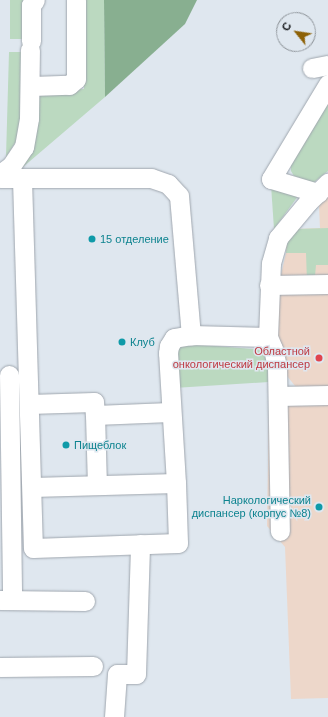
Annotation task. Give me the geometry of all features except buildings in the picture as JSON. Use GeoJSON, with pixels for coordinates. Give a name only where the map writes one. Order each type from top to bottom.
{"type":"FeatureCollection","features":[{"type":"Feature","properties":{"kind":"lane"},"geometry":{"type":"LineString","coordinates":[[0,174],[11,166],[24,147],[29,118],[31,86],[31,5],[35,0]]}},
{"type":"Feature","properties":{"kind":"lane"},"geometry":{"type":"LineString","coordinates":[[31,86],[69,84],[76,79],[76,0]]}},
{"type":"Feature","properties":{"kind":"lane"},"geometry":{"type":"LineString","coordinates":[[323,188],[271,179],[328,84]]}},
{"type":"Feature","properties":{"kind":"lane"},"geometry":{"type":"LineString","coordinates":[[0,178],[151,178],[164,181],[173,188],[179,196],[191,335]]}},
{"type":"Feature","properties":{"kind":"lane"},"geometry":{"type":"LineString","coordinates":[[22,179],[34,548],[178,543],[176,482],[170,412],[169,346],[174,338],[191,335],[268,337]]}},
{"type":"Feature","properties":{"kind":"lane"},"geometry":{"type":"LineString","coordinates":[[280,531],[277,366],[274,349],[268,337],[271,263],[278,238],[323,188]]}},
{"type":"Feature","properties":{"kind":"lane"},"geometry":{"type":"LineString","coordinates":[[270,285],[328,284]]}},
{"type":"Feature","properties":{"kind":"lane"},"geometry":{"type":"LineString","coordinates":[[9,375],[6,600],[85,601]]}},
{"type":"Feature","properties":{"kind":"lane"},"geometry":{"type":"LineString","coordinates":[[278,396],[328,395]]}},
{"type":"Feature","properties":{"kind":"lane"},"geometry":{"type":"LineString","coordinates":[[29,404],[94,402],[97,485]]}},
{"type":"Feature","properties":{"kind":"lane"},"geometry":{"type":"LineString","coordinates":[[95,415],[170,412]]}},
{"type":"Feature","properties":{"kind":"lane"},"geometry":{"type":"LineString","coordinates":[[32,487],[176,482]]}},
{"type":"Feature","properties":{"kind":"lane"},"geometry":{"type":"LineString","coordinates":[[114,717],[117,674],[136,674],[140,544]]}},
{"type":"Feature","properties":{"kind":"lane"},"geometry":{"type":"LineString","coordinates":[[0,667],[93,666]]}},
{"type":"Feature","properties":{"kind":"shaded area"},"geometry":{"type":"Polygon","coordinates":[[[328,196],[328,698],[291,699],[285,547],[267,526],[269,399],[304,397],[287,376],[278,353],[275,301],[286,253],[286,245],[296,229],[320,228],[319,205],[328,196]]]}},
{"type":"Feature","properties":{"kind":"green space"},"geometry":{"type":"Polygon","coordinates":[[[10,0],[25,0],[25,39],[10,39],[10,0]]]}},
{"type":"Feature","properties":{"kind":"green space"},"geometry":{"type":"Polygon","coordinates":[[[83,0],[104,0],[105,97],[16,173],[40,93],[44,91],[84,89],[83,0]]]}},
{"type":"Feature","properties":{"kind":"green space"},"geometry":{"type":"Polygon","coordinates":[[[104,0],[197,0],[185,24],[105,97],[104,0]]]}},
{"type":"Feature","properties":{"kind":"green space"},"geometry":{"type":"Polygon","coordinates":[[[9,52],[24,52],[22,132],[6,157],[9,52]]]}},
{"type":"Feature","properties":{"kind":"green space"},"geometry":{"type":"Polygon","coordinates":[[[328,89],[328,171],[313,183],[294,176],[291,171],[291,163],[328,89]]]}},
{"type":"Feature","properties":{"kind":"green space"},"geometry":{"type":"Polygon","coordinates":[[[271,185],[301,192],[274,229],[271,185]]]}},
{"type":"Feature","properties":{"kind":"green space"},"geometry":{"type":"Polygon","coordinates":[[[328,228],[328,265],[316,265],[315,276],[307,282],[306,253],[286,253],[287,242],[296,229],[328,228]]]}},
{"type":"Feature","properties":{"kind":"green space"},"geometry":{"type":"Polygon","coordinates":[[[178,343],[266,350],[269,382],[174,388],[178,343]]]}},
{"type":"Feature","properties":{"kind":"place","name":"15 отделение"},"geometry":{"type":"Point","coordinates":[92,239]}},
{"type":"Feature","properties":{"kind":"place","name":"Клуб"},"geometry":{"type":"Point","coordinates":[122,342]}},
{"type":"Feature","properties":{"kind":"place","name":"Областной онкологический диспансер"},"geometry":{"type":"Point","coordinates":[319,358]}},
{"type":"Feature","properties":{"kind":"place","name":"Пищеблок"},"geometry":{"type":"Point","coordinates":[66,445]}},
{"type":"Feature","properties":{"kind":"place","name":"Наркологический диспансер (корпус №8)"},"geometry":{"type":"Point","coordinates":[319,507]}}]}
